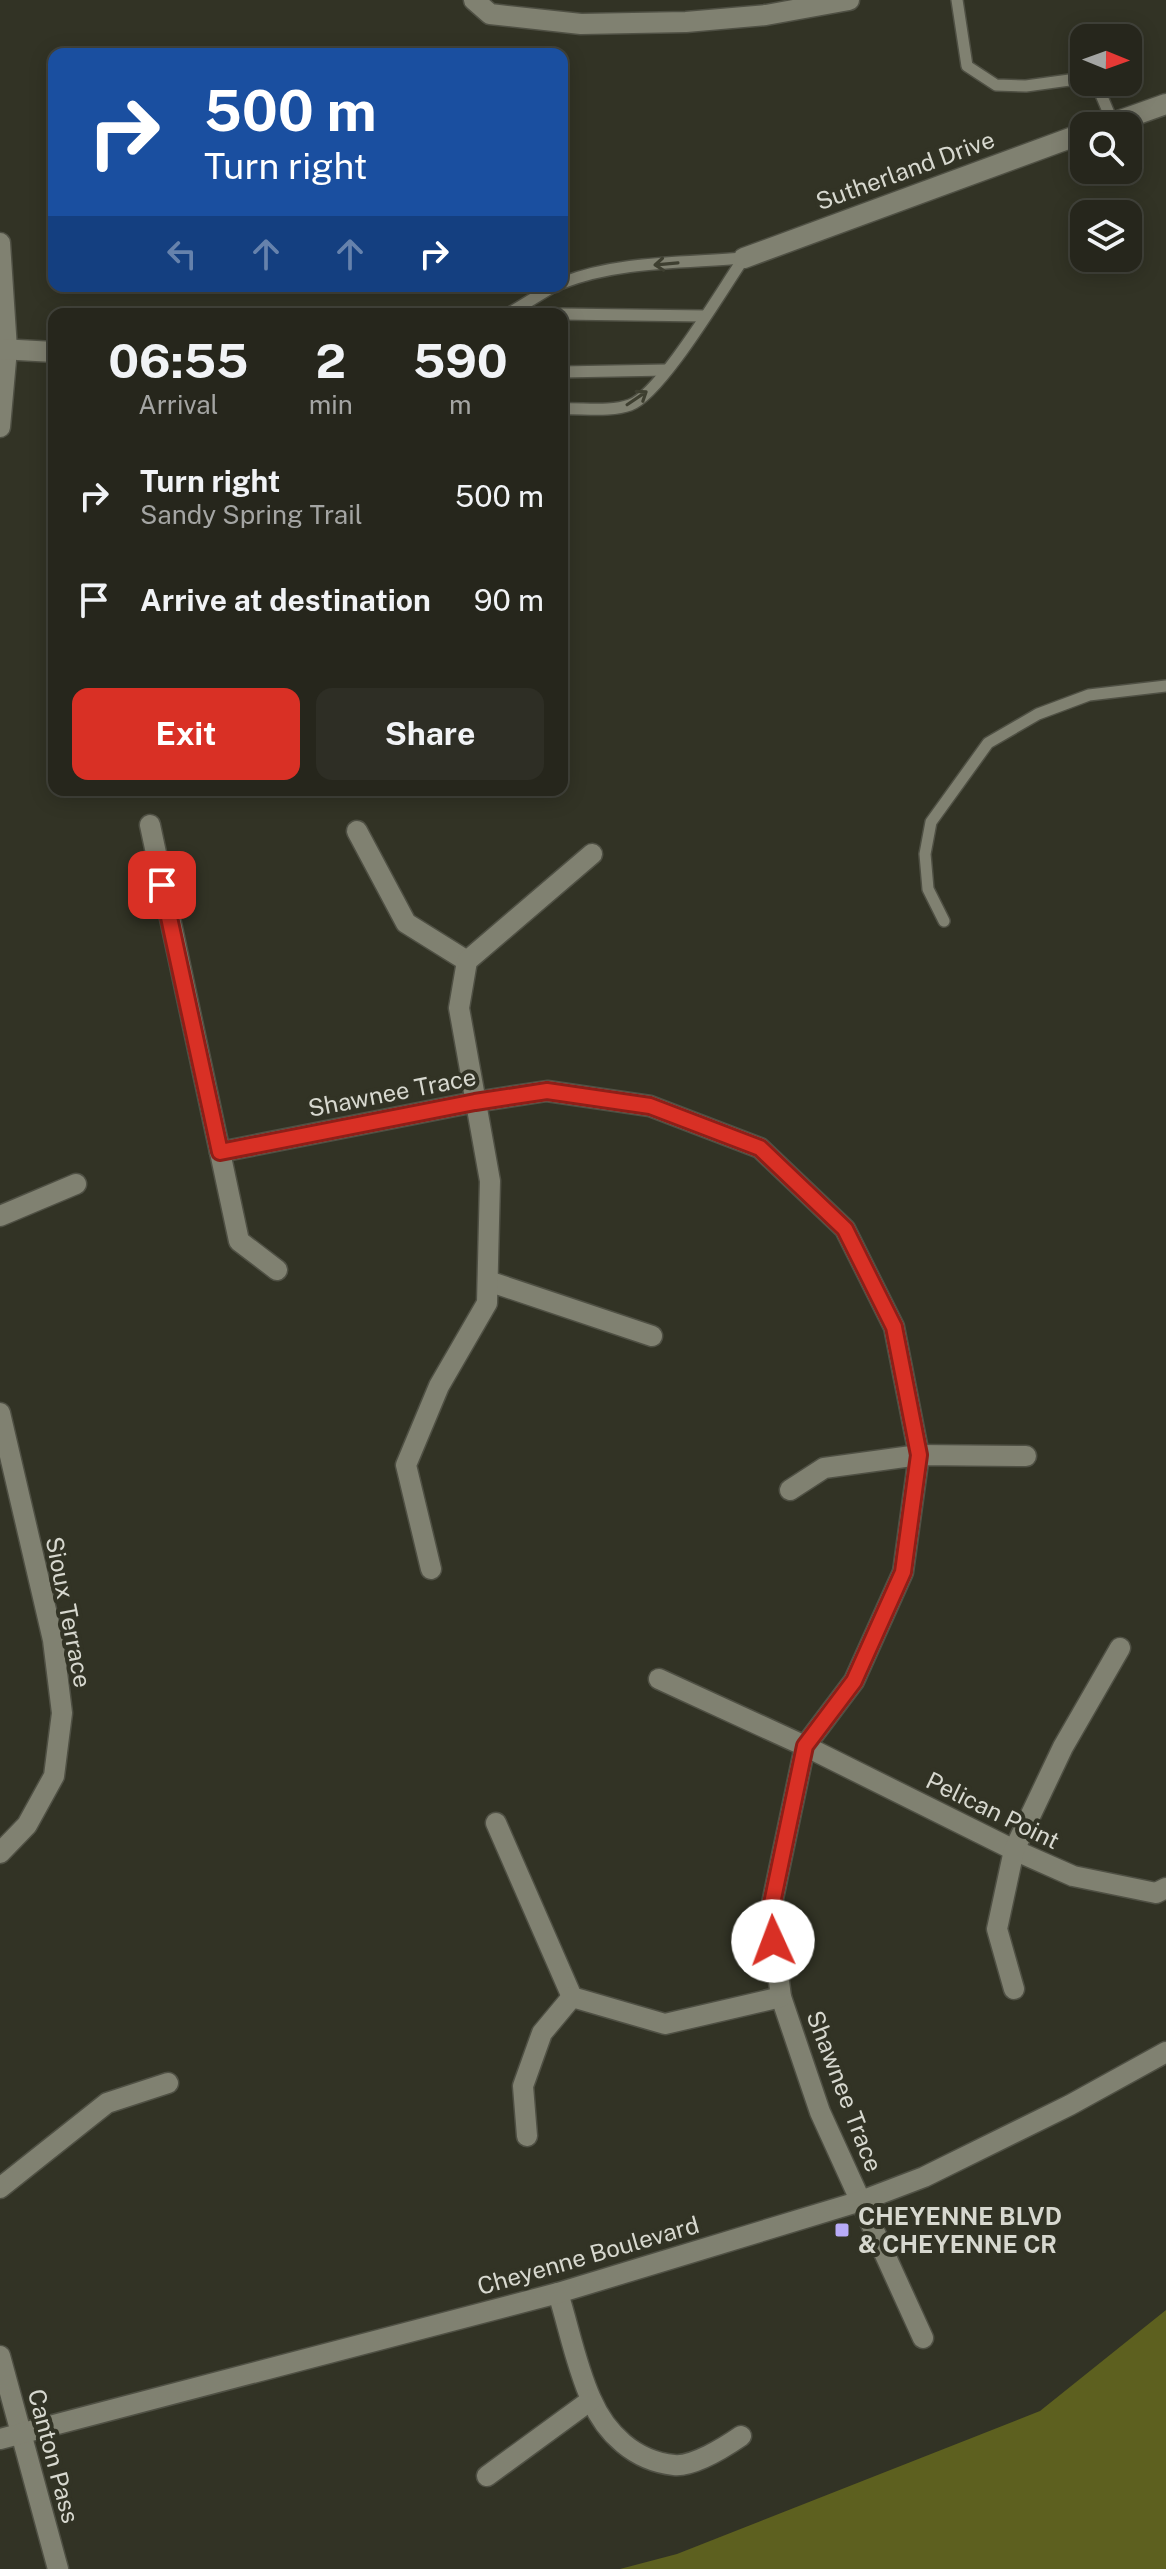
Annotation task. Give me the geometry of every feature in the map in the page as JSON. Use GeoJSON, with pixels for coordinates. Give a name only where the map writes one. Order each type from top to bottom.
{"type":"FeatureCollection","features":[{"type":"Feature","properties":{"kind":"street"},"geometry":{"type":"LineString","coordinates":[[474,0],[490,14],[581,24],[686,22],[766,15],[849,0]]}},
{"type":"Feature","properties":{"kind":"street"},"geometry":{"type":"LineString","coordinates":[[1142,112],[1166,104]]}},
{"type":"Feature","properties":{"kind":"street","name":"Sutherland Drive"},"geometry":{"type":"LineString","coordinates":[[744,258],[1070,138]]}},
{"type":"Feature","properties":{"kind":"street"},"geometry":{"type":"LineString","coordinates":[[0,243],[3,349],[0,427]]}},
{"type":"Feature","properties":{"kind":"street"},"geometry":{"type":"LineString","coordinates":[[3,349],[48,352]]}},
{"type":"Feature","properties":{"kind":"street"},"geometry":{"type":"LineString","coordinates":[[150,825],[239,1241],[277,1270]]}},
{"type":"Feature","properties":{"kind":"street"},"geometry":{"type":"LineString","coordinates":[[357,831],[406,923],[467,961]]}},
{"type":"Feature","properties":{"kind":"street"},"geometry":{"type":"LineString","coordinates":[[431,1569],[406,1465],[439,1386],[487,1303],[490,1181],[459,1008],[467,961],[592,854]]}},
{"type":"Feature","properties":{"kind":"street","name":"Shawnee Trace"},"geometry":{"type":"LineString","coordinates":[[220,1152],[547,1091],[650,1106],[760,1148],[845,1229],[894,1327],[919,1455],[903,1572],[854,1681],[805,1746],[770,1913],[781,1997],[820,2112],[923,2338]]}},
{"type":"Feature","properties":{"kind":"street"},"geometry":{"type":"LineString","coordinates":[[0,1216],[76,1184]]}},
{"type":"Feature","properties":{"kind":"street"},"geometry":{"type":"LineString","coordinates":[[488,1281],[652,1336]]}},
{"type":"Feature","properties":{"kind":"street","name":"Sioux Terrace"},"geometry":{"type":"LineString","coordinates":[[0,1413],[53,1640],[62,1713],[54,1776],[27,1825],[0,1853]]}},
{"type":"Feature","properties":{"kind":"street"},"geometry":{"type":"LineString","coordinates":[[790,1490],[824,1468],[919,1455],[1026,1456]]}},
{"type":"Feature","properties":{"kind":"street"},"geometry":{"type":"LineString","coordinates":[[1014,1989],[997,1929],[1014,1850],[1063,1747],[1120,1648]]}},
{"type":"Feature","properties":{"kind":"street","name":"Pelican Point"},"geometry":{"type":"LineString","coordinates":[[659,1679],[1073,1876],[1156,1893],[1166,1888]]}},
{"type":"Feature","properties":{"kind":"street"},"geometry":{"type":"LineString","coordinates":[[496,1823],[572,1997]]}},
{"type":"Feature","properties":{"kind":"street"},"geometry":{"type":"LineString","coordinates":[[572,1997],[665,2024],[781,1997]]}},
{"type":"Feature","properties":{"kind":"street"},"geometry":{"type":"LineString","coordinates":[[527,2136],[523,2086],[542,2033],[572,1997]]}},
{"type":"Feature","properties":{"kind":"street","name":"Cheyenne Boulevard"},"geometry":{"type":"LineString","coordinates":[[0,2439],[558,2293],[861,2201],[924,2177],[1044,2118],[1166,2052]]}},
{"type":"Feature","properties":{"kind":"street"},"geometry":{"type":"LineString","coordinates":[[0,2188],[107,2103],[168,2083]]}},
{"type":"Feature","properties":{"kind":"street"},"geometry":{"type":"LineString","coordinates":[[558,2293],[591,2400],[616,2440],[639,2456],[676,2465],[717,2452],[741,2436]]}},
{"type":"Feature","properties":{"kind":"street","name":"Canton Pass"},"geometry":{"type":"LineString","coordinates":[[0,2356],[58,2569]]}},
{"type":"Feature","properties":{"kind":"street"},"geometry":{"type":"LineString","coordinates":[[487,2476],[591,2400]]}},
{"type":"Feature","properties":{"kind":"lane"},"geometry":{"type":"LineString","coordinates":[[957,0],[967,66],[996,85],[1026,86],[1070,80]]}},
{"type":"Feature","properties":{"kind":"lane"},"geometry":{"type":"LineString","coordinates":[[568,280],[629,268],[744,258]]}},
{"type":"Feature","properties":{"kind":"lane"},"geometry":{"type":"LineString","coordinates":[[568,409],[633,404],[667,370],[744,258]]}},
{"type":"Feature","properties":{"kind":"lane"},"geometry":{"type":"LineString","coordinates":[[520,308],[545,292]]}},
{"type":"Feature","properties":{"kind":"lane"},"geometry":{"type":"LineString","coordinates":[[568,314],[704,316]]}},
{"type":"Feature","properties":{"kind":"lane"},"geometry":{"type":"LineString","coordinates":[[568,372],[667,370]]}},
{"type":"Feature","properties":{"kind":"lane"},"geometry":{"type":"LineString","coordinates":[[944,921],[928,889],[925,854],[931,822],[988,743],[1038,714],[1089,695],[1166,686]]}},
{"type":"Feature","properties":{"kind":"shaded area"},"geometry":{"type":"Polygon","coordinates":[[[1166,2310],[1166,2569],[620,2569],[677,2554],[1040,2411],[1166,2310]]]}},
{"type":"Feature","properties":{"kind":"place","name":"CHEYENNE BLVD & CHEYENNE CR"},"geometry":{"type":"Point","coordinates":[842,2230]}},
{"type":"Feature","properties":{"kind":"route"},"geometry":{"type":"LineString","coordinates":[[162,885],[220,1152],[547,1091],[650,1106],[760,1148],[845,1229],[894,1327],[919,1455],[903,1572],[854,1681],[805,1746],[770,1913],[773,1941]]}}]}
